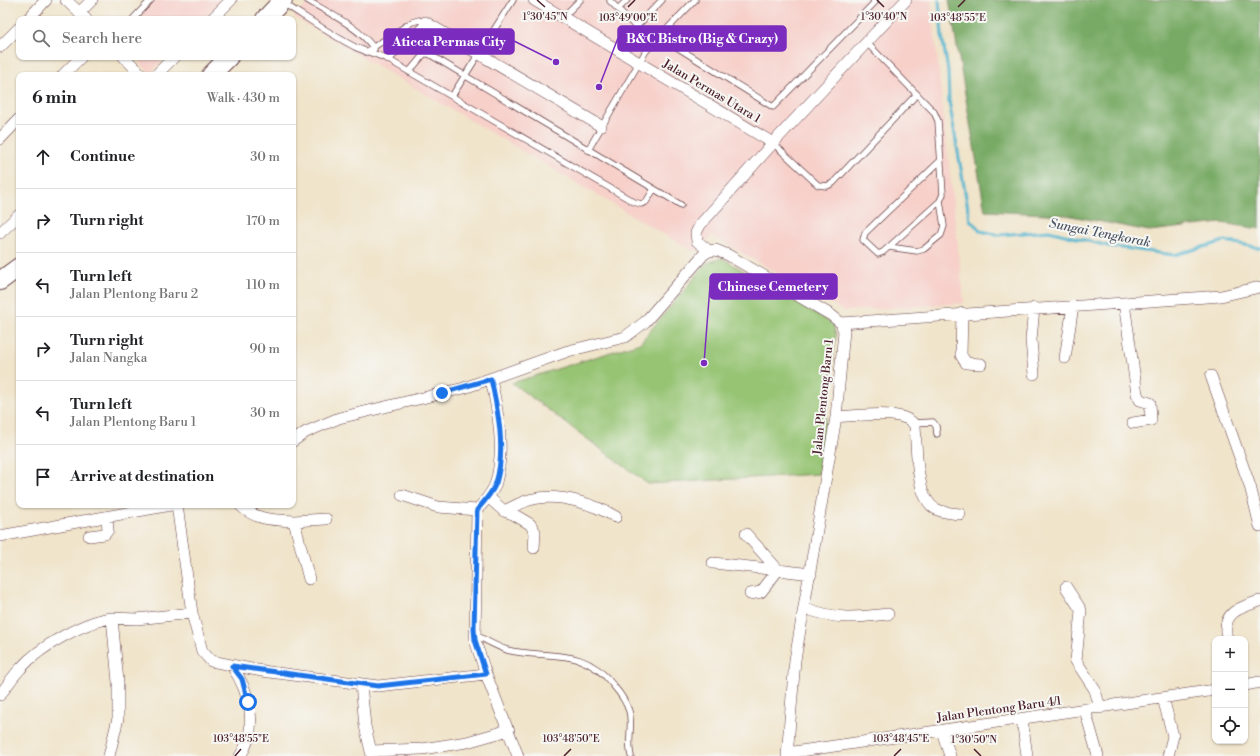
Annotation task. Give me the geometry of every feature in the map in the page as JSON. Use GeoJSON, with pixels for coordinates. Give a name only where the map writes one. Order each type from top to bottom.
{"type":"FeatureCollection","features":[{"type":"Feature","properties":{"kind":"main road"},"geometry":{"type":"LineString","coordinates":[[268,16],[281,1]]}},
{"type":"Feature","properties":{"kind":"main road"},"geometry":{"type":"LineString","coordinates":[[214,72],[226,60]]}},
{"type":"Feature","properties":{"kind":"main road"},"geometry":{"type":"LineString","coordinates":[[0,281],[16,269]]}},
{"type":"Feature","properties":{"kind":"street"},"geometry":{"type":"LineString","coordinates":[[31,16],[46,0]]}},
{"type":"Feature","properties":{"kind":"street"},"geometry":{"type":"LineString","coordinates":[[66,0],[83,16],[92,0]]}},
{"type":"Feature","properties":{"kind":"street"},"geometry":{"type":"LineString","coordinates":[[215,16],[231,0]]}},
{"type":"Feature","properties":{"kind":"street","name":"Jalan Permas Utara 1"},"geometry":{"type":"LineString","coordinates":[[534,0],[773,143]]}},
{"type":"Feature","properties":{"kind":"street"},"geometry":{"type":"LineString","coordinates":[[296,439],[306,432],[339,418],[464,388],[549,357],[615,340],[631,333],[645,322],[683,277],[709,251],[697,241],[696,233],[700,225],[773,143],[866,43],[901,2]]}},
{"type":"Feature","properties":{"kind":"street"},"geometry":{"type":"LineString","coordinates":[[425,22],[601,126]]}},
{"type":"Feature","properties":{"kind":"street"},"geometry":{"type":"LineString","coordinates":[[0,47],[16,31]]}},
{"type":"Feature","properties":{"kind":"street"},"geometry":{"type":"LineString","coordinates":[[66,72],[78,60]]}},
{"type":"Feature","properties":{"kind":"street"},"geometry":{"type":"LineString","coordinates":[[127,60],[139,72]]}},
{"type":"Feature","properties":{"kind":"street"},"geometry":{"type":"LineString","coordinates":[[159,72],[171,60]]}},
{"type":"Feature","properties":{"kind":"street"},"geometry":{"type":"LineString","coordinates":[[0,139],[16,123]]}},
{"type":"Feature","properties":{"kind":"street"},"geometry":{"type":"LineString","coordinates":[[0,233],[16,218]]}},
{"type":"Feature","properties":{"kind":"street","name":"Jalan Plentong Baru 1"},"geometry":{"type":"LineString","coordinates":[[709,251],[716,250],[728,255],[831,315],[841,323],[844,331],[836,417],[795,660],[787,754]]}},
{"type":"Feature","properties":{"kind":"street"},"geometry":{"type":"LineString","coordinates":[[841,323],[962,313],[1221,296],[1260,287]]}},
{"type":"Feature","properties":{"kind":"street"},"geometry":{"type":"LineString","coordinates":[[1124,303],[1136,394],[1140,400],[1150,403],[1152,408],[1151,420],[1133,423]]}},
{"type":"Feature","properties":{"kind":"street"},"geometry":{"type":"LineString","coordinates":[[1065,358],[1073,306]]}},
{"type":"Feature","properties":{"kind":"street"},"geometry":{"type":"LineString","coordinates":[[1034,308],[1031,340],[1034,374]]}},
{"type":"Feature","properties":{"kind":"street"},"geometry":{"type":"LineString","coordinates":[[962,313],[961,355],[966,363],[981,364]]}},
{"type":"Feature","properties":{"kind":"street"},"geometry":{"type":"LineString","coordinates":[[1211,376],[1250,486],[1260,526]]}},
{"type":"Feature","properties":{"kind":"street"},"geometry":{"type":"LineString","coordinates":[[491,379],[496,404],[500,454],[496,483],[488,497],[477,510],[474,633],[486,674],[518,756]]}},
{"type":"Feature","properties":{"kind":"street"},"geometry":{"type":"LineString","coordinates":[[836,417],[892,415],[903,416],[913,423],[920,475],[926,500],[936,510],[960,514]]}},
{"type":"Feature","properties":{"kind":"street"},"geometry":{"type":"LineString","coordinates":[[402,495],[438,507],[477,510]]}},
{"type":"Feature","properties":{"kind":"street"},"geometry":{"type":"LineString","coordinates":[[488,497],[504,511],[521,518],[530,524],[535,532],[534,548]]}},
{"type":"Feature","properties":{"kind":"street"},"geometry":{"type":"LineString","coordinates":[[504,511],[533,499],[544,497],[586,502],[601,508],[616,517]]}},
{"type":"Feature","properties":{"kind":"street"},"geometry":{"type":"LineString","coordinates":[[0,536],[153,508]]}},
{"type":"Feature","properties":{"kind":"street"},"geometry":{"type":"LineString","coordinates":[[177,508],[192,613],[202,651],[211,661],[232,666],[378,686],[486,674]]}},
{"type":"Feature","properties":{"kind":"street"},"geometry":{"type":"LineString","coordinates":[[243,508],[259,518],[294,521],[326,519]]}},
{"type":"Feature","properties":{"kind":"street"},"geometry":{"type":"LineString","coordinates":[[89,536],[105,534],[108,530],[107,516]]}},
{"type":"Feature","properties":{"kind":"street"},"geometry":{"type":"LineString","coordinates":[[294,521],[310,579]]}},
{"type":"Feature","properties":{"kind":"street"},"geometry":{"type":"LineString","coordinates":[[746,534],[778,570]]}},
{"type":"Feature","properties":{"kind":"street"},"geometry":{"type":"LineString","coordinates":[[713,563],[810,574]]}},
{"type":"Feature","properties":{"kind":"street"},"geometry":{"type":"LineString","coordinates":[[750,594],[761,592],[778,570]]}},
{"type":"Feature","properties":{"kind":"street"},"geometry":{"type":"LineString","coordinates":[[1066,588],[1081,610],[1076,661],[1095,690],[1100,708]]}},
{"type":"Feature","properties":{"kind":"street"},"geometry":{"type":"LineString","coordinates":[[1226,636],[1224,627],[1229,616],[1248,605],[1260,602]]}},
{"type":"Feature","properties":{"kind":"street"},"geometry":{"type":"LineString","coordinates":[[804,608],[822,615],[846,619],[888,614]]}},
{"type":"Feature","properties":{"kind":"street"},"geometry":{"type":"LineString","coordinates":[[0,695],[21,667],[49,645],[77,628],[112,618],[137,619],[192,613]]}},
{"type":"Feature","properties":{"kind":"street"},"geometry":{"type":"LineString","coordinates":[[108,756],[118,718],[118,682],[112,618]]}},
{"type":"Feature","properties":{"kind":"street"},"geometry":{"type":"LineString","coordinates":[[232,666],[242,679],[248,702],[251,726],[246,747],[240,756]]}},
{"type":"Feature","properties":{"kind":"street"},"geometry":{"type":"LineString","coordinates":[[1248,684],[1260,682]]}},
{"type":"Feature","properties":{"kind":"street"},"geometry":{"type":"LineString","coordinates":[[361,684],[365,726],[372,754],[422,749],[467,742],[509,730]]}},
{"type":"Feature","properties":{"kind":"street","name":"Jalan Plentong Baru 4/1"},"geometry":{"type":"LineString","coordinates":[[787,754],[1212,690]]}},
{"type":"Feature","properties":{"kind":"street"},"geometry":{"type":"LineString","coordinates":[[1163,698],[1173,736],[1168,756]]}},
{"type":"Feature","properties":{"kind":"street"},"geometry":{"type":"LineString","coordinates":[[1085,710],[1098,756]]}},
{"type":"Feature","properties":{"kind":"street"},"geometry":{"type":"LineString","coordinates":[[1022,719],[1027,756]]}},
{"type":"Feature","properties":{"kind":"street"},"geometry":{"type":"LineString","coordinates":[[942,730],[950,756]]}},
{"type":"Feature","properties":{"kind":"lane"},"geometry":{"type":"LineString","coordinates":[[136,16],[151,0]]}},
{"type":"Feature","properties":{"kind":"lane"},"geometry":{"type":"LineString","coordinates":[[307,0],[347,25],[364,38],[373,47],[376,54]]}},
{"type":"Feature","properties":{"kind":"lane"},"geometry":{"type":"LineString","coordinates":[[452,96],[513,0]]}},
{"type":"Feature","properties":{"kind":"lane"},"geometry":{"type":"LineString","coordinates":[[563,17],[580,0]]}},
{"type":"Feature","properties":{"kind":"lane"},"geometry":{"type":"LineString","coordinates":[[610,0],[652,43]]}},
{"type":"Feature","properties":{"kind":"lane"},"geometry":{"type":"LineString","coordinates":[[618,9],[627,0]]}},
{"type":"Feature","properties":{"kind":"lane"},"geometry":{"type":"LineString","coordinates":[[636,26],[662,0]]}},
{"type":"Feature","properties":{"kind":"lane"},"geometry":{"type":"LineString","coordinates":[[588,150],[652,43],[695,0]]}},
{"type":"Feature","properties":{"kind":"lane"},"geometry":{"type":"LineString","coordinates":[[659,36],[773,107],[875,2],[873,0]]}},
{"type":"Feature","properties":{"kind":"lane"},"geometry":{"type":"LineString","coordinates":[[281,1],[337,36],[366,52],[376,54],[389,60],[634,202],[641,204],[646,202],[654,189]]}},
{"type":"Feature","properties":{"kind":"lane"},"geometry":{"type":"LineString","coordinates":[[366,52],[412,22],[419,20],[425,22],[389,60]]}},
{"type":"Feature","properties":{"kind":"lane"},"geometry":{"type":"LineString","coordinates":[[866,43],[927,103],[936,116],[943,194],[940,201],[889,247],[878,254],[863,240],[863,237],[939,162]]}},
{"type":"Feature","properties":{"kind":"lane"},"geometry":{"type":"LineString","coordinates":[[409,72],[426,53],[681,205]]}},
{"type":"Feature","properties":{"kind":"lane"},"geometry":{"type":"LineString","coordinates":[[773,143],[818,185],[827,186],[833,182],[917,94]]}},
{"type":"Feature","properties":{"kind":"lane"},"geometry":{"type":"LineString","coordinates":[[889,247],[917,251],[924,249],[941,235],[944,226],[940,201]]}},
{"type":"Feature","properties":{"kind":"lane"},"geometry":{"type":"LineString","coordinates":[[913,423],[934,422],[937,434]]}},
{"type":"Feature","properties":{"kind":"lane"},"geometry":{"type":"LineString","coordinates":[[474,633],[494,645],[506,649],[522,653],[563,655],[577,658],[595,667],[610,680],[628,709],[630,756]]}},
{"type":"Feature","properties":{"kind":"shaded area"},"geometry":{"type":"Polygon","coordinates":[[[149,0],[222,0],[207,16],[134,16],[149,0]]]}},
{"type":"Feature","properties":{"kind":"shaded area"},"geometry":{"type":"Polygon","coordinates":[[[311,0],[931,0],[964,303],[844,311],[712,236],[694,252],[296,18],[295,16],[311,0]]]}},
{"type":"Feature","properties":{"kind":"shaded area"},"geometry":{"type":"Polygon","coordinates":[[[137,60],[163,60],[151,72],[149,72],[137,60]]]}},
{"type":"Feature","properties":{"kind":"green space"},"geometry":{"type":"Polygon","coordinates":[[[949,0],[1260,0],[1260,229],[1221,223],[1149,231],[1066,215],[985,211],[949,0]]]}},
{"type":"Feature","properties":{"kind":"green space"},"geometry":{"type":"Polygon","coordinates":[[[722,258],[833,324],[836,335],[819,474],[648,484],[512,383],[640,343],[707,263],[722,258]]]}},
{"type":"Feature","properties":{"kind":"waterway","name":"Sungai Tengkorak"},"geometry":{"type":"LineString","coordinates":[[939,0],[942,36],[948,70],[949,101],[970,220],[981,231],[999,235],[1049,231],[1108,246],[1174,255],[1225,241],[1260,248]]}},
{"type":"Feature","properties":{"kind":"place","name":"Aticca Permas City"},"geometry":{"type":"Point","coordinates":[556,62]}},
{"type":"Feature","properties":{"kind":"place","name":"B&C Bistro (Big & Crazy)"},"geometry":{"type":"Point","coordinates":[599,87]}},
{"type":"Feature","properties":{"kind":"place","name":"Chinese Cemetery"},"geometry":{"type":"Point","coordinates":[704,363]}},
{"type":"Feature","properties":{"kind":"route"},"geometry":{"type":"LineString","coordinates":[[248,702],[242,679],[232,666],[262,672],[378,686],[486,674],[475,640],[474,629],[477,510],[488,497],[496,483],[500,454],[496,404],[491,379],[464,388],[442,393]]}}]}
